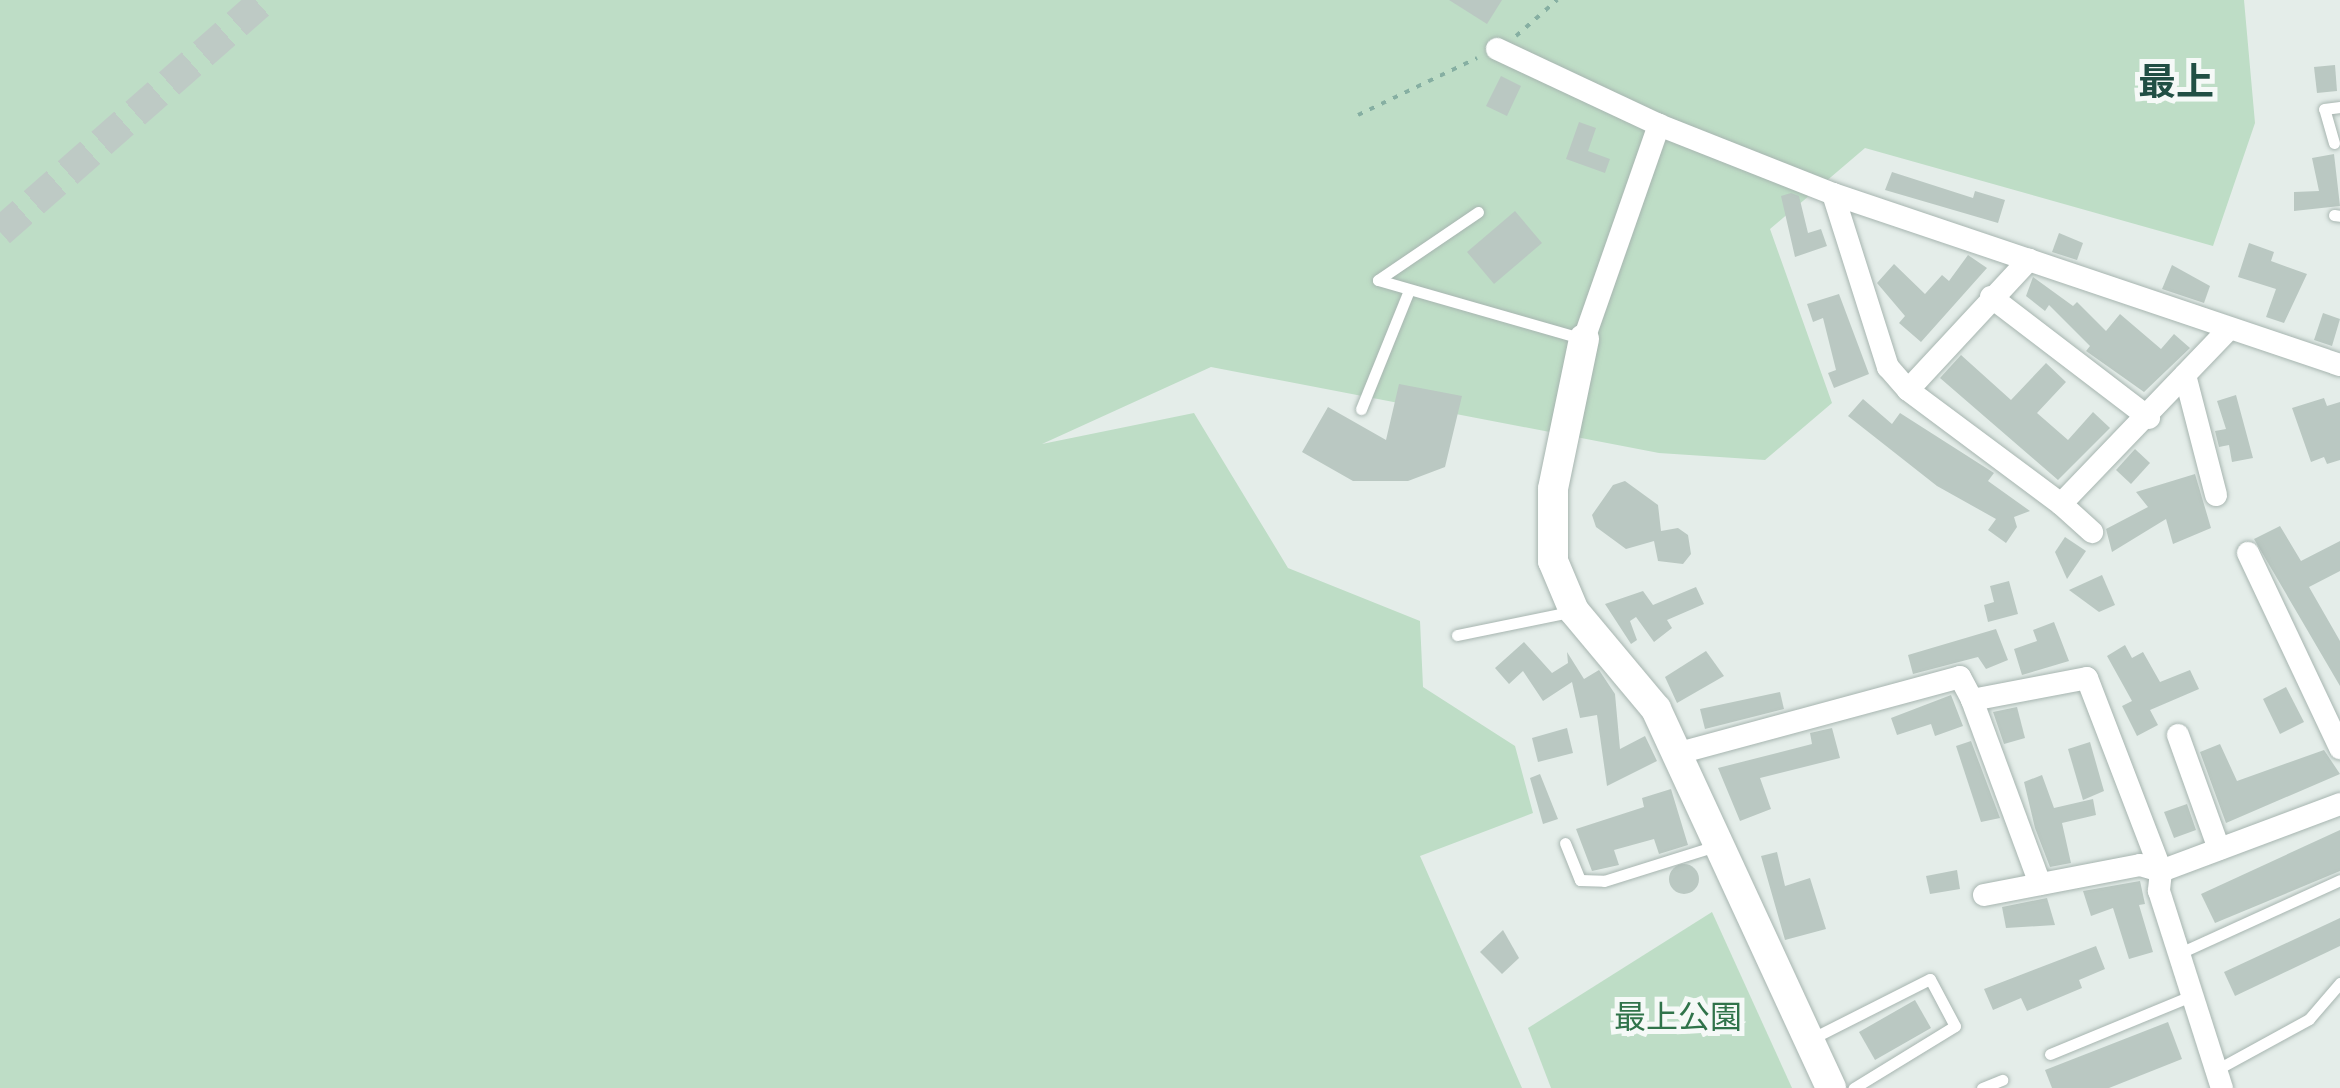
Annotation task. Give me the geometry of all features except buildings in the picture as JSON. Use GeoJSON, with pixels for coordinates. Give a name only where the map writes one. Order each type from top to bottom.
{"type":"FeatureCollection","features":[{"type":"Feature","properties":{"kind":"street"},"geometry":{"type":"LineString","coordinates":[[1496,49],[1658,125],[1834,194],[2340,366]]}},
{"type":"Feature","properties":{"kind":"street"},"geometry":{"type":"LineString","coordinates":[[1658,125],[1584,339],[1550,526],[1553,561],[1574,611],[1628,670],[1679,753],[1831,1088]]}},
{"type":"Feature","properties":{"kind":"street"},"geometry":{"type":"LineString","coordinates":[[1834,194],[1888,367],[1908,390],[2061,504],[2092,532]]}},
{"type":"Feature","properties":{"kind":"street"},"geometry":{"type":"LineString","coordinates":[[1908,390],[1991,296],[2029,260]]}},
{"type":"Feature","properties":{"kind":"street"},"geometry":{"type":"LineString","coordinates":[[1991,296],[2149,418]]}},
{"type":"Feature","properties":{"kind":"street"},"geometry":{"type":"LineString","coordinates":[[2061,504],[2149,418],[2228,330]]}},
{"type":"Feature","properties":{"kind":"street"},"geometry":{"type":"LineString","coordinates":[[2185,375],[2216,495]]}},
{"type":"Feature","properties":{"kind":"street"},"geometry":{"type":"LineString","coordinates":[[2248,553],[2340,748]]}},
{"type":"Feature","properties":{"kind":"street"},"geometry":{"type":"LineString","coordinates":[[1679,753],[1960,677],[2040,884]]}},
{"type":"Feature","properties":{"kind":"street"},"geometry":{"type":"LineString","coordinates":[[1972,700],[2087,678],[2162,871],[2159,890],[2217,1082]]}},
{"type":"Feature","properties":{"kind":"street"},"geometry":{"type":"LineString","coordinates":[[2178,734],[2219,849]]}},
{"type":"Feature","properties":{"kind":"street"},"geometry":{"type":"LineString","coordinates":[[1984,894],[2140,865],[2162,871],[2340,804]]}},
{"type":"Feature","properties":{"kind":"lane"},"geometry":{"type":"LineString","coordinates":[[2334,143],[2324,109],[2340,107]]}},
{"type":"Feature","properties":{"kind":"lane"},"geometry":{"type":"LineString","coordinates":[[1478,212],[1378,280],[1584,339]]}},
{"type":"Feature","properties":{"kind":"lane"},"geometry":{"type":"LineString","coordinates":[[1361,409],[1409,290]]}},
{"type":"Feature","properties":{"kind":"lane"},"geometry":{"type":"LineString","coordinates":[[1457,635],[1574,611]]}},
{"type":"Feature","properties":{"kind":"lane"},"geometry":{"type":"LineString","coordinates":[[1564,843],[1580,880],[1604,882],[1721,844]]}},
{"type":"Feature","properties":{"kind":"lane"},"geometry":{"type":"LineString","coordinates":[[2180,954],[2340,880]]}},
{"type":"Feature","properties":{"kind":"lane"},"geometry":{"type":"LineString","coordinates":[[1810,1040],[1930,978],[1956,1026],[1854,1088]]}},
{"type":"Feature","properties":{"kind":"lane"},"geometry":{"type":"LineString","coordinates":[[2217,1082],[2310,1019],[2340,983]]}},
{"type":"Feature","properties":{"kind":"lane"},"geometry":{"type":"LineString","coordinates":[[2050,1054],[2191,996]]}},
{"type":"Feature","properties":{"kind":"lane"},"geometry":{"type":"LineString","coordinates":[[1982,1088],[2002,1080]]}},
{"type":"Feature","properties":{"kind":"path"},"geometry":{"type":"LineString","coordinates":[[1358,114],[1496,49],[1556,0]]}},
{"type":"Feature","properties":{"kind":"green space"},"geometry":{"type":"Polygon","coordinates":[[[0,0],[2244,0],[2255,123],[2213,246],[1865,148],[1770,229],[1832,403],[1765,460],[1659,453],[1211,367],[1042,444],[1194,413],[1288,568],[1420,621],[1423,687],[1515,746],[1533,813],[1420,856],[1522,1088],[0,1088],[0,0]]]}},
{"type":"Feature","properties":{"kind":"green space","name":"最上公園"},"geometry":{"type":"Polygon","coordinates":[[[1712,912],[1792,1088],[1551,1088],[1528,1028],[1712,912]]]}},
{"type":"Feature","properties":{"kind":"tunnel"},"geometry":{"type":"LineString","coordinates":[[0,232],[264,0]]}},
{"type":"Feature","properties":{"kind":"district","name":"最上"},"geometry":{"type":"Point","coordinates":[2176,83]}}]}
